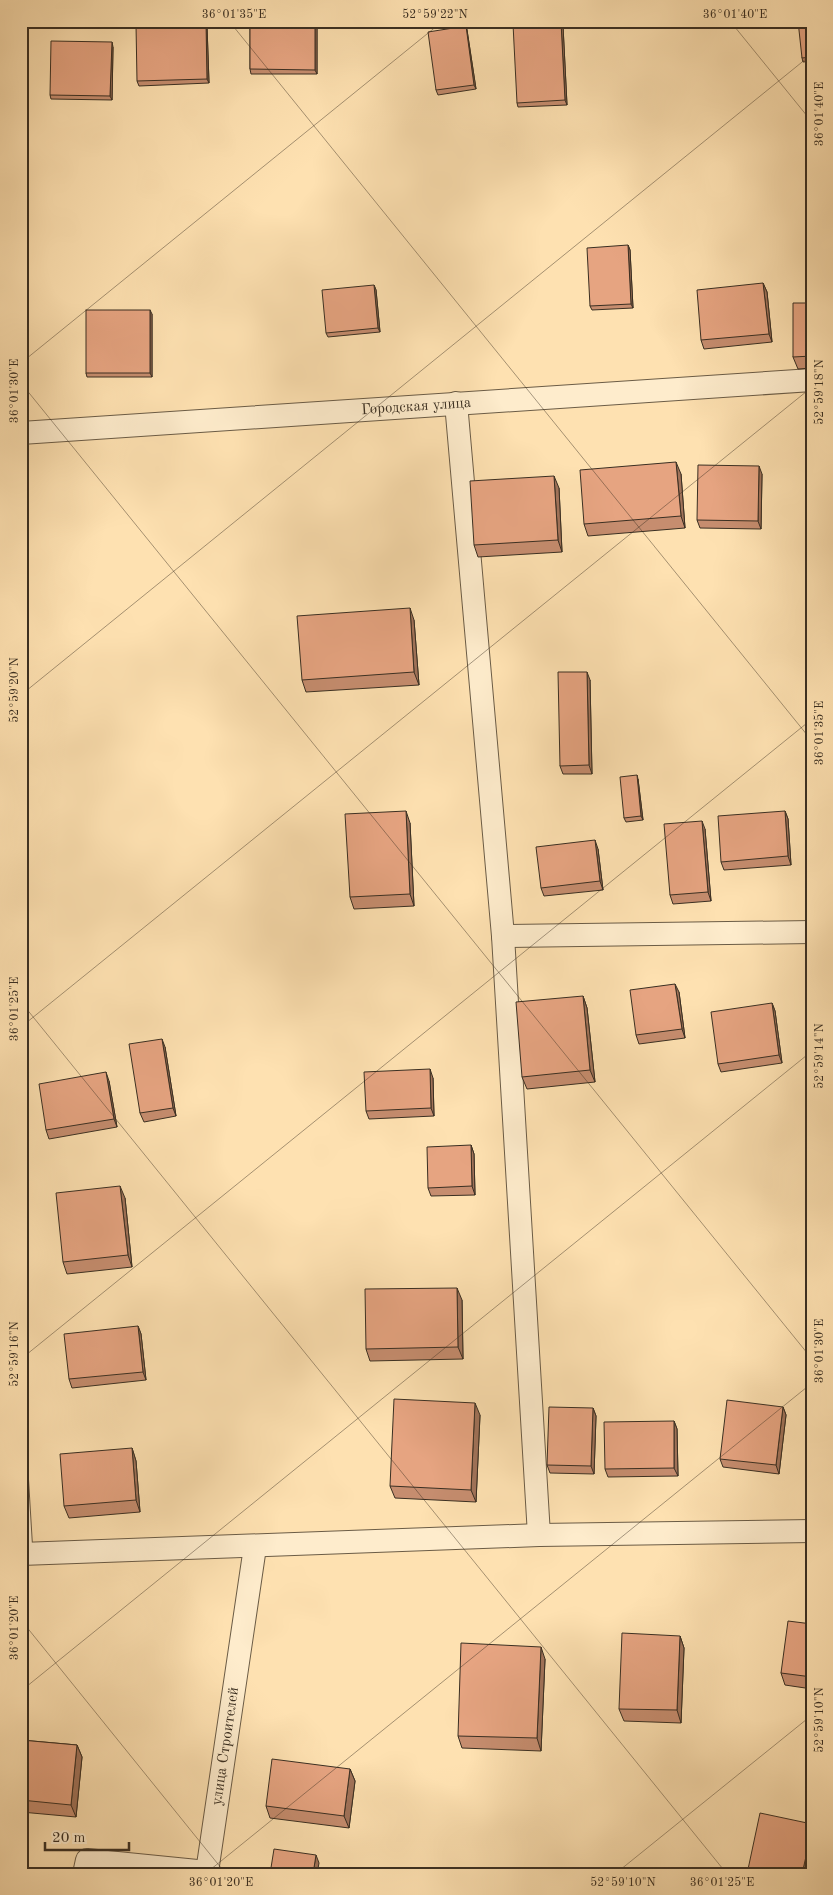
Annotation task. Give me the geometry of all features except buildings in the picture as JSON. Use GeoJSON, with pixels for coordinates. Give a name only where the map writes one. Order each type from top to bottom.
{"type":"FeatureCollection","features":[{"type":"Feature","properties":{"kind":"street","name":"Городская улица"},"geometry":{"type":"LineString","coordinates":[[21,433],[812,380]]}},
{"type":"Feature","properties":{"kind":"street"},"geometry":{"type":"LineString","coordinates":[[456,403],[502,936],[539,1535]]}},
{"type":"Feature","properties":{"kind":"street"},"geometry":{"type":"LineString","coordinates":[[502,936],[812,932]]}},
{"type":"Feature","properties":{"kind":"street"},"geometry":{"type":"LineString","coordinates":[[24,1554],[255,1547],[539,1535],[812,1531]]}},
{"type":"Feature","properties":{"kind":"street","name":"улица Строителей"},"geometry":{"type":"LineString","coordinates":[[84,1874],[87,1860],[207,1872],[255,1547]]}},
{"type":"Feature","properties":{"kind":"lane"},"geometry":{"type":"LineString","coordinates":[[21,1455],[24,1554]]}}]}
